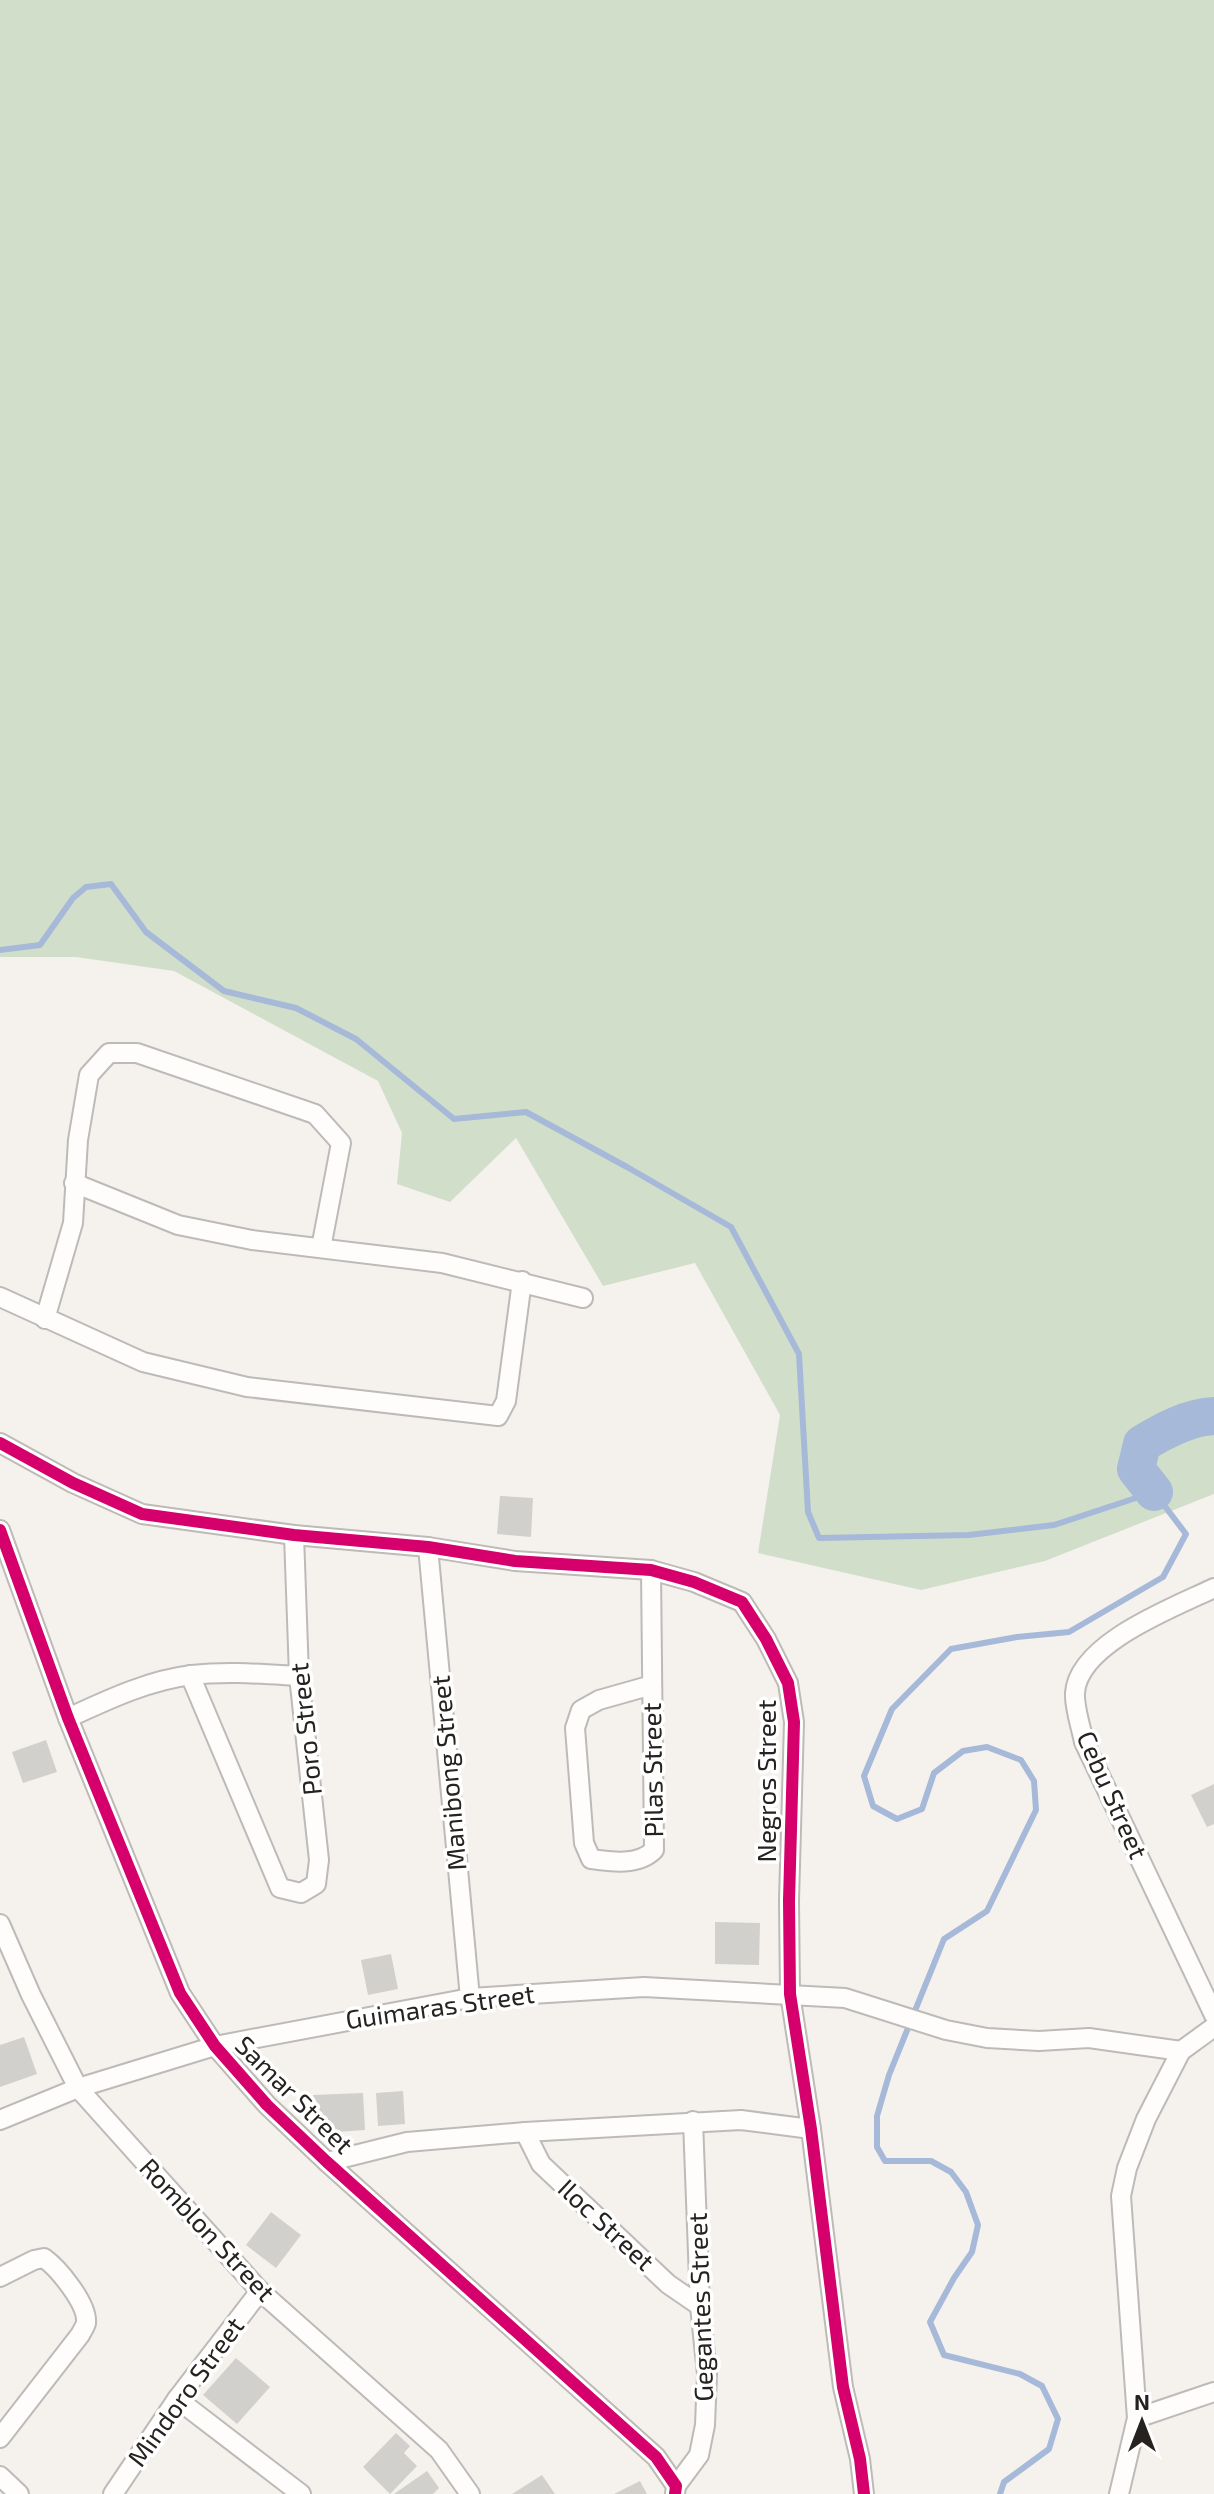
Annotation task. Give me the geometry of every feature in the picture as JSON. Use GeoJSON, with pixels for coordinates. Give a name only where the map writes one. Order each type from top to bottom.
{"type":"FeatureCollection","features":[{"type":"Feature","properties":{"kind":"street"},"geometry":{"type":"LineString","coordinates":[[45,1319],[73,1223],[78,1140],[89,1075],[109,1053],[137,1053],[315,1114],[341,1143],[321,1248]]}},
{"type":"Feature","properties":{"kind":"street"},"geometry":{"type":"LineString","coordinates":[[74,1183],[178,1225],[252,1240],[442,1263],[583,1298]]}},
{"type":"Feature","properties":{"kind":"street"},"geometry":{"type":"LineString","coordinates":[[0,1297],[143,1362],[247,1387],[498,1416],[506,1401],[522,1281]]}},
{"type":"Feature","properties":{"kind":"street","name":"Negros Street"},"geometry":{"type":"LineString","coordinates":[[0,1443],[73,1483],[142,1514],[294,1535],[428,1547],[515,1561],[651,1570],[694,1582],[742,1602],[766,1639],[788,1683],[794,1722],[790,1994],[811,2129],[843,2387],[860,2459],[864,2494]]}},
{"type":"Feature","properties":{"kind":"street","name":"Samar Street"},"geometry":{"type":"LineString","coordinates":[[0,1530],[68,1718],[180,1993],[215,2046],[267,2105],[327,2162],[656,2457],[675,2490]]}},
{"type":"Feature","properties":{"kind":"street","name":"Poro Street"},"geometry":{"type":"LineString","coordinates":[[190,1675],[280,1888],[301,1893],[316,1884],[319,1860],[299,1676],[294,1535]]}},
{"type":"Feature","properties":{"kind":"street","name":"Manibong Street"},"geometry":{"type":"LineString","coordinates":[[428,1547],[470,1998]]}},
{"type":"Feature","properties":{"kind":"street","name":"Pilas Street"},"geometry":{"type":"LineString","coordinates":[[651,1570],[654,1850],[647,1857],[632,1861],[591,1859],[584,1843],[575,1728],[581,1710],[599,1700],[652,1685]]}},
{"type":"Feature","properties":{"kind":"street","name":"Cebu Street"},"geometry":{"type":"LineString","coordinates":[[1214,1588],[1113,1640],[1084,1667],[1075,1693],[1084,1742],[1214,2015]]}},
{"type":"Feature","properties":{"kind":"street"},"geometry":{"type":"LineString","coordinates":[[68,1718],[122,1694],[190,1675],[247,1673],[299,1676]]}},
{"type":"Feature","properties":{"kind":"street","name":"Romblon Street"},"geometry":{"type":"LineString","coordinates":[[0,1924],[31,1995],[78,2088],[260,2291],[439,2450],[470,2494]]}},
{"type":"Feature","properties":{"kind":"street","name":"Guimaras Street"},"geometry":{"type":"LineString","coordinates":[[0,2120],[78,2088],[215,2046],[470,1998],[644,1987],[845,1998],[946,2030],[987,2038],[1039,2041],[1089,2038],[1181,2051]]}},
{"type":"Feature","properties":{"kind":"street"},"geometry":{"type":"LineString","coordinates":[[1119,2494],[1137,2418],[1121,2196],[1127,2168],[1146,2119],[1181,2051],[1214,2027]]}},
{"type":"Feature","properties":{"kind":"street"},"geometry":{"type":"LineString","coordinates":[[327,2162],[407,2142],[525,2132],[741,2120],[811,2129]]}},
{"type":"Feature","properties":{"kind":"street","name":"Gegantes Street"},"geometry":{"type":"LineString","coordinates":[[675,2490],[699,2455],[705,2425],[707,2374],[700,2306],[693,2121]]}},
{"type":"Feature","properties":{"kind":"street","name":"Iloc Street"},"geometry":{"type":"LineString","coordinates":[[525,2132],[541,2164],[668,2284],[700,2306]]}},
{"type":"Feature","properties":{"kind":"street"},"geometry":{"type":"LineString","coordinates":[[0,2277],[44,2258],[56,2267],[82,2305],[86,2323],[0,2438]]}},
{"type":"Feature","properties":{"kind":"street","name":"Mindoro Street"},"geometry":{"type":"LineString","coordinates":[[113,2494],[177,2399],[260,2291]]}},
{"type":"Feature","properties":{"kind":"street"},"geometry":{"type":"LineString","coordinates":[[1137,2418],[1214,2392]]}},
{"type":"Feature","properties":{"kind":"street"},"geometry":{"type":"LineString","coordinates":[[177,2399],[301,2494]]}},
{"type":"Feature","properties":{"kind":"street"},"geometry":{"type":"LineString","coordinates":[[0,2476],[19,2494]]}},
{"type":"Feature","properties":{"kind":"green space"},"geometry":{"type":"Polygon","coordinates":[[[0,0],[1214,0],[1214,1494],[1045,1561],[921,1590],[758,1553],[780,1415],[695,1263],[603,1286],[516,1138],[450,1202],[397,1184],[402,1133],[378,1081],[174,971],[76,957],[0,957],[0,0]]]}},
{"type":"Feature","properties":{"kind":"building"},"geometry":{"type":"Polygon","coordinates":[[[500,1496],[533,1498],[531,1537],[497,1534],[500,1496]]]}},
{"type":"Feature","properties":{"kind":"building"},"geometry":{"type":"Polygon","coordinates":[[[46,1740],[57,1772],[23,1783],[12,1752],[46,1740]]]}},
{"type":"Feature","properties":{"kind":"building"},"geometry":{"type":"Polygon","coordinates":[[[1214,1784],[1214,1824],[1207,1827],[1191,1795],[1214,1784]]]}},
{"type":"Feature","properties":{"kind":"building"},"geometry":{"type":"Polygon","coordinates":[[[715,1922],[760,1923],[759,1965],[715,1964],[715,1922]]]}},
{"type":"Feature","properties":{"kind":"building"},"geometry":{"type":"Polygon","coordinates":[[[391,1954],[398,1989],[368,1995],[361,1960],[391,1954]]]}},
{"type":"Feature","properties":{"kind":"building"},"geometry":{"type":"Polygon","coordinates":[[[24,2037],[37,2074],[0,2087],[0,2045],[24,2037]]]}},
{"type":"Feature","properties":{"kind":"building"},"geometry":{"type":"Polygon","coordinates":[[[403,2091],[405,2124],[378,2126],[376,2093],[403,2091]]]}},
{"type":"Feature","properties":{"kind":"building"},"geometry":{"type":"Polygon","coordinates":[[[363,2093],[365,2130],[322,2133],[314,2123],[313,2095],[363,2093]]]}},
{"type":"Feature","properties":{"kind":"building"},"geometry":{"type":"Polygon","coordinates":[[[271,2212],[301,2235],[276,2268],[246,2245],[271,2212]]]}},
{"type":"Feature","properties":{"kind":"building"},"geometry":{"type":"Polygon","coordinates":[[[236,2358],[270,2387],[237,2424],[203,2395],[236,2358]]]}},
{"type":"Feature","properties":{"kind":"building"},"geometry":{"type":"Polygon","coordinates":[[[396,2433],[410,2446],[404,2453],[417,2466],[390,2494],[363,2467],[396,2433]]]}},
{"type":"Feature","properties":{"kind":"building"},"geometry":{"type":"Polygon","coordinates":[[[427,2471],[439,2488],[433,2494],[394,2494],[427,2471]]]}},
{"type":"Feature","properties":{"kind":"building"},"geometry":{"type":"Polygon","coordinates":[[[542,2475],[555,2494],[512,2494],[542,2475]]]}},
{"type":"Feature","properties":{"kind":"building"},"geometry":{"type":"Polygon","coordinates":[[[640,2481],[647,2494],[614,2494],[640,2481]]]}},
{"type":"Feature","properties":{"kind":"waterway"},"geometry":{"type":"LineString","coordinates":[[0,950],[40,945],[73,898],[86,887],[111,884],[146,932],[224,991],[296,1008],[356,1039],[454,1119],[526,1112],[731,1227],[799,1354],[808,1512],[819,1538],[969,1535],[1054,1525],[1154,1492],[1186,1534],[1163,1577],[1069,1632],[1017,1637],[951,1649],[892,1709],[864,1776],[873,1806],[897,1819],[922,1809],[934,1773],[963,1751],[987,1747],[1021,1760],[1034,1781],[1036,1810],[987,1911],[944,1939],[889,2075],[877,2116],[877,2147],[885,2161],[931,2161],[951,2172],[966,2192],[978,2225],[972,2252],[930,2322],[944,2355],[1020,2374],[1042,2386],[1058,2419],[1049,2449],[1004,2482],[1000,2494]]}},
{"type":"Feature","properties":{"kind":"waterway"},"geometry":{"type":"LineString","coordinates":[[1154,1492],[1136,1469],[1142,1444],[1186,1422],[1214,1416]]}},
{"type":"Feature","properties":{"kind":"cycle path"},"geometry":{"type":"LineString","coordinates":[[0,1443],[73,1483],[142,1514],[294,1535],[428,1547],[515,1561],[651,1570],[694,1582],[742,1602],[766,1639],[788,1683],[794,1722],[790,1994],[811,2129],[843,2387],[860,2459],[864,2494]]}},
{"type":"Feature","properties":{"kind":"cycle path"},"geometry":{"type":"LineString","coordinates":[[0,1530],[68,1718],[180,1993],[215,2046],[267,2105],[327,2162],[656,2457],[676,2486],[675,2494]]}}]}
